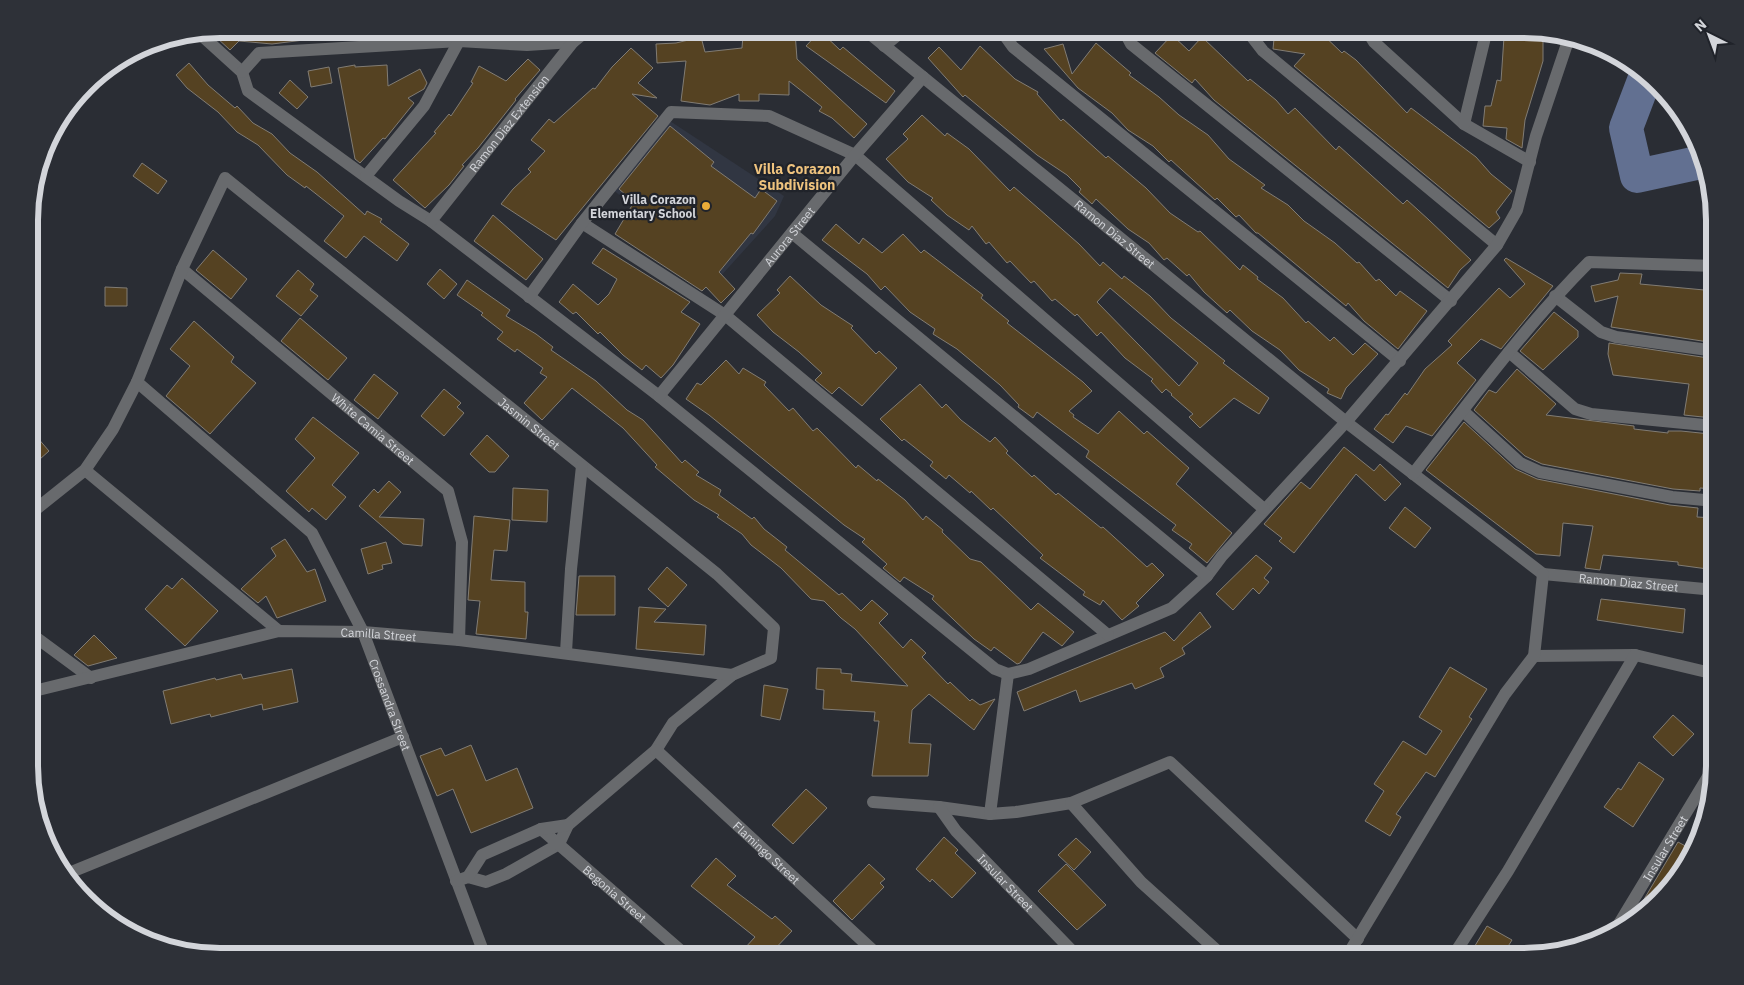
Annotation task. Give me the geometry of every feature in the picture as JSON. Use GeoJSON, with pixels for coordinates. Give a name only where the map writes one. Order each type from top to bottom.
{"type":"FeatureCollection","features":[{"type":"Feature","properties":{"kind":"street"},"geometry":{"type":"LineString","coordinates":[[205,38],[242,72],[248,91],[431,221],[659,396],[995,669],[1008,674],[1030,669],[1172,608],[1207,576],[1222,556],[1264,509],[1346,422],[1497,246],[1517,210],[1536,136],[1567,43]]}},
{"type":"Feature","properties":{"kind":"street","name":"Ramon Diaz Extension"},"geometry":{"type":"LineString","coordinates":[[431,221],[578,38]]}},
{"type":"Feature","properties":{"kind":"street"},"geometry":{"type":"LineString","coordinates":[[875,38],[884,46],[894,38]]}},
{"type":"Feature","properties":{"kind":"street"},"geometry":{"type":"LineString","coordinates":[[1008,38],[1021,53],[1400,361]]}},
{"type":"Feature","properties":{"kind":"street"},"geometry":{"type":"LineString","coordinates":[[1128,38],[1131,44],[1451,301]]}},
{"type":"Feature","properties":{"kind":"street"},"geometry":{"type":"LineString","coordinates":[[1253,38],[1263,51],[1497,246]]}},
{"type":"Feature","properties":{"kind":"street"},"geometry":{"type":"LineString","coordinates":[[1372,38],[1464,124],[1530,162]]}},
{"type":"Feature","properties":{"kind":"street"},"geometry":{"type":"LineString","coordinates":[[1464,124],[1485,38]]}},
{"type":"Feature","properties":{"kind":"street"},"geometry":{"type":"LineString","coordinates":[[366,176],[424,106],[459,41]]}},
{"type":"Feature","properties":{"kind":"street"},"geometry":{"type":"LineString","coordinates":[[242,72],[259,53],[459,41],[527,45],[573,42]]}},
{"type":"Feature","properties":{"kind":"street","name":"Ramon Diaz Street"},"geometry":{"type":"LineString","coordinates":[[884,46],[1346,422],[1543,574],[1706,589]]}},
{"type":"Feature","properties":{"kind":"street","name":"Aurora Street"},"geometry":{"type":"LineString","coordinates":[[659,396],[855,154],[923,77]]}},
{"type":"Feature","properties":{"kind":"street"},"geometry":{"type":"LineString","coordinates":[[529,297],[582,224],[671,112],[769,116],[855,154],[1264,509]]}},
{"type":"Feature","properties":{"kind":"street","name":"Jasmin Street"},"geometry":{"type":"LineString","coordinates":[[182,269],[224,178],[717,574],[774,628],[771,658],[732,675]]}},
{"type":"Feature","properties":{"kind":"street"},"geometry":{"type":"LineString","coordinates":[[582,224],[725,315],[1108,635]]}},
{"type":"Feature","properties":{"kind":"street"},"geometry":{"type":"LineString","coordinates":[[792,233],[1207,576]]}},
{"type":"Feature","properties":{"kind":"street"},"geometry":{"type":"LineString","coordinates":[[1413,474],[1555,296],[1589,262],[1706,266]]}},
{"type":"Feature","properties":{"kind":"street"},"geometry":{"type":"LineString","coordinates":[[38,508],[85,470],[113,429],[137,382],[182,269]]}},
{"type":"Feature","properties":{"kind":"street","name":"White Camia Street"},"geometry":{"type":"LineString","coordinates":[[182,269],[448,491],[462,542],[459,640]]}},
{"type":"Feature","properties":{"kind":"street"},"geometry":{"type":"LineString","coordinates":[[1555,296],[1600,332],[1616,337],[1706,350]]}},
{"type":"Feature","properties":{"kind":"street"},"geometry":{"type":"LineString","coordinates":[[1509,352],[1575,408],[1591,414],[1706,425]]}},
{"type":"Feature","properties":{"kind":"street","name":"Crossandra Street"},"geometry":{"type":"LineString","coordinates":[[137,382],[312,533],[363,632],[403,737],[462,879],[482,948]]}},
{"type":"Feature","properties":{"kind":"street"},"geometry":{"type":"LineString","coordinates":[[1463,411],[1520,463],[1540,472],[1672,496],[1706,499]]}},
{"type":"Feature","properties":{"kind":"street"},"geometry":{"type":"LineString","coordinates":[[566,652],[571,569],[582,466]]}},
{"type":"Feature","properties":{"kind":"street"},"geometry":{"type":"LineString","coordinates":[[85,470],[279,631]]}},
{"type":"Feature","properties":{"kind":"street"},"geometry":{"type":"LineString","coordinates":[[1352,948],[1505,694],[1534,656],[1543,574]]}},
{"type":"Feature","properties":{"kind":"street","name":"Camilla Street"},"geometry":{"type":"LineString","coordinates":[[38,690],[279,631],[363,632],[459,640],[566,652],[732,675]]}},
{"type":"Feature","properties":{"kind":"street"},"geometry":{"type":"LineString","coordinates":[[38,639],[91,678]]}},
{"type":"Feature","properties":{"kind":"street"},"geometry":{"type":"LineString","coordinates":[[1534,656],[1635,655],[1706,672]]}},
{"type":"Feature","properties":{"kind":"street"},"geometry":{"type":"LineString","coordinates":[[1458,948],[1508,871],[1635,655]]}},
{"type":"Feature","properties":{"kind":"street"},"geometry":{"type":"LineString","coordinates":[[990,814],[1008,674]]}},
{"type":"Feature","properties":{"kind":"street"},"geometry":{"type":"LineString","coordinates":[[462,879],[486,882],[506,874],[559,844],[568,825],[656,750],[673,723],[732,675]]}},
{"type":"Feature","properties":{"kind":"street"},"geometry":{"type":"LineString","coordinates":[[72,872],[403,737]]}},
{"type":"Feature","properties":{"kind":"street","name":"Flamingo Street"},"geometry":{"type":"LineString","coordinates":[[656,750],[870,948]]}},
{"type":"Feature","properties":{"kind":"street"},"geometry":{"type":"LineString","coordinates":[[873,802],[939,807],[990,814],[1071,803],[1170,762],[1358,938]]}},
{"type":"Feature","properties":{"kind":"street","name":"Insular Street"},"geometry":{"type":"LineString","coordinates":[[1621,920],[1706,780]]}},
{"type":"Feature","properties":{"kind":"street"},"geometry":{"type":"LineString","coordinates":[[1071,803],[1141,882],[1214,948]]}},
{"type":"Feature","properties":{"kind":"street","name":"Insular Street"},"geometry":{"type":"LineString","coordinates":[[939,807],[956,831],[1069,948]]}},
{"type":"Feature","properties":{"kind":"street"},"geometry":{"type":"LineString","coordinates":[[462,879],[482,855],[542,829],[568,825]]}},
{"type":"Feature","properties":{"kind":"street","name":"Begonia Street"},"geometry":{"type":"LineString","coordinates":[[542,829],[678,948]]}},
{"type":"Feature","properties":{"kind":"shaded area","name":"Villa Corazon Elementary School"},"geometry":{"type":"Polygon","coordinates":[[[670,121],[784,196],[775,216],[720,277],[612,189],[670,121]]]}},
{"type":"Feature","properties":{"kind":"building"},"geometry":{"type":"Polygon","coordinates":[[[217,38],[312,38],[272,44],[239,41],[230,50],[217,38]]]}},
{"type":"Feature","properties":{"kind":"building"},"geometry":{"type":"Polygon","coordinates":[[[701,38],[705,52],[742,48],[743,38],[795,38],[797,59],[867,124],[854,138],[832,118],[819,111],[822,107],[789,81],[789,95],[759,94],[759,101],[739,101],[739,94],[710,105],[681,101],[686,61],[657,63],[656,44],[676,43],[701,38]]]}},
{"type":"Feature","properties":{"kind":"building"},"geometry":{"type":"Polygon","coordinates":[[[813,38],[827,38],[840,50],[843,47],[895,91],[886,103],[806,46],[813,38]]]}},
{"type":"Feature","properties":{"kind":"building"},"geometry":{"type":"Polygon","coordinates":[[[1169,38],[1175,38],[1189,51],[1203,38],[1248,81],[1250,79],[1276,100],[1288,114],[1295,108],[1336,150],[1339,146],[1403,204],[1407,200],[1471,260],[1460,270],[1448,288],[1214,100],[1195,79],[1192,83],[1155,53],[1169,38]]]}},
{"type":"Feature","properties":{"kind":"building"},"geometry":{"type":"Polygon","coordinates":[[[1274,38],[1326,38],[1342,53],[1344,51],[1356,60],[1407,113],[1411,108],[1476,157],[1491,174],[1512,191],[1496,212],[1500,218],[1489,228],[1294,66],[1305,54],[1273,49],[1274,38]]]}},
{"type":"Feature","properties":{"kind":"building"},"geometry":{"type":"Polygon","coordinates":[[[1504,38],[1543,39],[1543,61],[1525,120],[1522,148],[1506,139],[1507,128],[1483,126],[1485,106],[1491,106],[1497,80],[1501,81],[1504,38]]]}},
{"type":"Feature","properties":{"kind":"building"},"geometry":{"type":"Polygon","coordinates":[[[1096,43],[1131,73],[1129,75],[1159,97],[1179,115],[1208,135],[1229,159],[1265,185],[1261,188],[1288,205],[1304,221],[1335,243],[1357,263],[1359,262],[1376,281],[1379,279],[1396,296],[1400,291],[1427,311],[1398,349],[1364,321],[1348,303],[1346,306],[1256,233],[1239,215],[1236,217],[1217,198],[1215,200],[1171,160],[1169,162],[1153,146],[1128,130],[1112,113],[1078,88],[1044,49],[1063,44],[1072,74],[1096,43]]]}},
{"type":"Feature","properties":{"kind":"building"},"geometry":{"type":"Polygon","coordinates":[[[980,46],[1015,79],[1038,92],[1037,94],[1061,121],[1063,119],[1106,158],[1108,156],[1146,188],[1170,213],[1198,232],[1200,231],[1240,270],[1243,265],[1258,277],[1257,279],[1283,298],[1306,323],[1308,321],[1330,341],[1334,337],[1353,355],[1365,343],[1378,354],[1346,388],[1341,399],[1327,393],[1329,389],[1299,370],[1280,350],[1252,331],[1230,310],[1227,313],[1204,292],[1189,274],[1187,276],[1167,258],[1164,260],[1149,243],[1128,229],[1096,199],[1092,204],[1079,192],[1081,189],[1067,175],[1037,155],[965,95],[963,97],[928,58],[939,47],[961,70],[980,46]]]}},
{"type":"Feature","properties":{"kind":"building"},"geometry":{"type":"Polygon","coordinates":[[[631,48],[653,68],[638,83],[657,98],[632,94],[658,116],[556,240],[501,204],[513,189],[531,172],[528,169],[545,151],[531,140],[549,119],[554,123],[593,88],[595,89],[612,67],[631,48]]]}},
{"type":"Feature","properties":{"kind":"building"},"geometry":{"type":"Polygon","coordinates":[[[528,59],[540,70],[515,99],[478,148],[462,165],[464,166],[449,185],[425,208],[393,180],[436,133],[434,132],[449,114],[451,116],[473,83],[471,82],[479,66],[506,81],[528,59]]]}},
{"type":"Feature","properties":{"kind":"building"},"geometry":{"type":"Polygon","coordinates":[[[189,63],[208,85],[235,108],[237,106],[253,123],[272,134],[290,153],[317,172],[365,215],[367,211],[382,219],[380,222],[409,244],[397,261],[364,236],[346,258],[324,241],[344,216],[306,186],[305,188],[287,175],[258,145],[237,132],[218,112],[187,88],[176,75],[189,63]]]}},
{"type":"Feature","properties":{"kind":"building"},"geometry":{"type":"Polygon","coordinates":[[[355,65],[355,67],[387,65],[388,86],[420,69],[427,83],[424,89],[408,98],[414,103],[385,139],[383,138],[360,163],[355,159],[338,68],[355,65]]]}},
{"type":"Feature","properties":{"kind":"building"},"geometry":{"type":"Polygon","coordinates":[[[329,67],[332,83],[311,87],[308,71],[329,67]]]}},
{"type":"Feature","properties":{"kind":"building"},"geometry":{"type":"Polygon","coordinates":[[[290,80],[308,97],[297,109],[279,93],[290,80]]]}},
{"type":"Feature","properties":{"kind":"building"},"geometry":{"type":"Polygon","coordinates":[[[922,115],[945,136],[947,133],[969,149],[1010,191],[1014,187],[1079,244],[1100,266],[1103,262],[1122,279],[1124,276],[1150,296],[1171,318],[1225,361],[1223,363],[1269,398],[1259,414],[1234,398],[1200,428],[1189,417],[1193,414],[1166,389],[1162,393],[1151,381],[1153,379],[1125,358],[1101,332],[1097,336],[1077,314],[1075,316],[1055,299],[1052,301],[1034,281],[1031,283],[1010,261],[1007,263],[989,242],[986,244],[972,226],[969,230],[947,215],[931,200],[933,198],[908,182],[886,159],[908,139],[903,134],[922,115]],[[1110,288],[1097,302],[1179,386],[1198,363],[1110,288]]]}},
{"type":"Feature","properties":{"kind":"building","name":"Villa Corazon Elementary School"},"geometry":{"type":"Polygon","coordinates":[[[670,126],[714,162],[711,166],[755,198],[761,189],[777,201],[753,234],[751,233],[719,272],[735,289],[721,303],[706,287],[702,291],[615,234],[634,202],[619,189],[670,126]]]}},
{"type":"Feature","properties":{"kind":"building"},"geometry":{"type":"Polygon","coordinates":[[[142,163],[167,181],[158,194],[133,176],[142,163]]]}},
{"type":"Feature","properties":{"kind":"building"},"geometry":{"type":"Polygon","coordinates":[[[493,215],[543,259],[526,280],[474,241],[493,215]]]}},
{"type":"Feature","properties":{"kind":"building"},"geometry":{"type":"Polygon","coordinates":[[[836,224],[859,244],[863,238],[882,253],[903,234],[921,253],[924,250],[983,295],[981,298],[1009,321],[1007,323],[1092,391],[1069,411],[1074,415],[1073,417],[1098,434],[1119,411],[1144,434],[1147,431],[1189,468],[1176,484],[1232,533],[1207,563],[1189,548],[1192,544],[1172,530],[1176,525],[1086,457],[1089,451],[1037,412],[1033,418],[1018,407],[1019,405],[1000,385],[957,349],[933,334],[935,329],[910,312],[885,286],[881,290],[867,274],[822,240],[836,224]]]}},
{"type":"Feature","properties":{"kind":"building"},"geometry":{"type":"Polygon","coordinates":[[[603,248],[690,302],[681,312],[700,324],[673,365],[661,378],[646,365],[642,370],[623,355],[600,332],[598,334],[576,312],[573,314],[559,302],[573,284],[598,305],[609,294],[617,279],[592,263],[603,248]]]}},
{"type":"Feature","properties":{"kind":"building"},"geometry":{"type":"Polygon","coordinates":[[[213,250],[247,279],[231,299],[196,270],[213,250]]]}},
{"type":"Feature","properties":{"kind":"building"},"geometry":{"type":"Polygon","coordinates":[[[1506,258],[1553,286],[1501,349],[1481,339],[1457,363],[1476,380],[1432,436],[1406,426],[1393,443],[1374,429],[1386,414],[1388,415],[1405,393],[1407,395],[1425,369],[1452,345],[1448,341],[1499,288],[1510,298],[1525,284],[1504,260],[1506,258]]]}},
{"type":"Feature","properties":{"kind":"building"},"geometry":{"type":"Polygon","coordinates":[[[440,269],[457,284],[444,299],[427,284],[440,269]]]}},
{"type":"Feature","properties":{"kind":"building"},"geometry":{"type":"Polygon","coordinates":[[[298,270],[314,284],[310,290],[318,296],[301,316],[276,296],[298,270]]]}},
{"type":"Feature","properties":{"kind":"building"},"geometry":{"type":"Polygon","coordinates":[[[1620,273],[1642,274],[1640,284],[1706,290],[1706,342],[1611,327],[1618,296],[1595,302],[1591,286],[1618,280],[1620,273]]]}},
{"type":"Feature","properties":{"kind":"building"},"geometry":{"type":"Polygon","coordinates":[[[790,276],[821,305],[853,326],[851,328],[876,354],[879,351],[897,368],[862,406],[839,387],[832,394],[815,380],[822,373],[773,332],[757,315],[780,293],[777,290],[790,276]]]}},
{"type":"Feature","properties":{"kind":"building"},"geometry":{"type":"Polygon","coordinates":[[[467,280],[510,310],[506,316],[536,334],[553,347],[551,350],[596,381],[627,410],[643,420],[682,463],[685,460],[699,472],[696,475],[721,490],[719,495],[752,519],[754,517],[764,529],[787,547],[785,550],[839,595],[842,593],[861,611],[872,600],[888,614],[879,623],[903,648],[911,639],[926,653],[922,657],[948,684],[950,682],[970,701],[972,699],[980,705],[995,699],[974,730],[929,694],[912,710],[909,743],[931,744],[928,776],[872,776],[879,721],[874,721],[875,712],[823,709],[824,690],[816,689],[817,668],[841,669],[841,673],[852,674],[851,681],[908,686],[855,629],[824,601],[811,599],[781,568],[751,545],[742,534],[717,517],[719,515],[694,500],[655,467],[657,465],[623,428],[572,388],[542,420],[524,403],[547,377],[540,373],[543,368],[517,349],[515,352],[497,339],[503,332],[481,315],[483,313],[457,295],[467,280]]]}},
{"type":"Feature","properties":{"kind":"building"},"geometry":{"type":"Polygon","coordinates":[[[105,287],[127,288],[127,306],[105,306],[105,287]]]}},
{"type":"Feature","properties":{"kind":"building"},"geometry":{"type":"Polygon","coordinates":[[[1554,312],[1578,331],[1578,337],[1543,370],[1520,351],[1554,312]]]}},
{"type":"Feature","properties":{"kind":"building"},"geometry":{"type":"Polygon","coordinates":[[[300,318],[347,358],[328,380],[281,341],[300,318]]]}},
{"type":"Feature","properties":{"kind":"building"},"geometry":{"type":"Polygon","coordinates":[[[194,321],[234,357],[231,362],[256,383],[210,434],[166,396],[190,366],[170,349],[194,321]]]}},
{"type":"Feature","properties":{"kind":"building"},"geometry":{"type":"Polygon","coordinates":[[[1609,343],[1706,358],[1706,417],[1684,415],[1689,384],[1613,375],[1608,354],[1609,343]]]}},
{"type":"Feature","properties":{"kind":"building"},"geometry":{"type":"Polygon","coordinates":[[[726,360],[739,374],[743,368],[766,382],[764,385],[789,411],[793,408],[813,431],[817,428],[856,468],[858,465],[877,481],[878,479],[905,500],[923,520],[926,516],[943,530],[942,532],[970,559],[981,562],[1031,610],[1038,603],[1074,632],[1062,646],[1043,632],[1020,663],[1017,664],[994,647],[991,651],[974,639],[932,599],[934,596],[904,577],[900,582],[883,568],[887,564],[862,542],[865,539],[844,525],[709,415],[686,399],[697,383],[701,385],[726,360]]]}},
{"type":"Feature","properties":{"kind":"building"},"geometry":{"type":"Polygon","coordinates":[[[1517,369],[1556,404],[1546,415],[1634,426],[1634,429],[1668,433],[1668,431],[1681,431],[1706,434],[1706,488],[1700,488],[1700,491],[1673,489],[1542,464],[1525,456],[1474,410],[1489,390],[1496,393],[1517,369]]]}},
{"type":"Feature","properties":{"kind":"building"},"geometry":{"type":"Polygon","coordinates":[[[374,374],[398,393],[378,419],[354,400],[374,374]]]}},
{"type":"Feature","properties":{"kind":"building"},"geometry":{"type":"Polygon","coordinates":[[[920,384],[942,408],[946,404],[961,420],[990,442],[995,437],[1008,451],[1006,453],[1032,477],[1034,475],[1056,495],[1058,493],[1101,528],[1103,527],[1147,567],[1152,563],[1164,575],[1136,603],[1139,606],[1122,620],[1103,600],[1100,605],[1083,595],[1085,592],[1040,558],[1043,555],[993,508],[991,510],[971,491],[970,493],[949,475],[946,479],[930,466],[933,462],[904,439],[902,441],[880,419],[920,384]]]}},
{"type":"Feature","properties":{"kind":"building"},"geometry":{"type":"Polygon","coordinates":[[[444,389],[461,403],[457,407],[464,413],[444,436],[421,416],[444,389]]]}},
{"type":"Feature","properties":{"kind":"building"},"geometry":{"type":"Polygon","coordinates":[[[313,417],[359,453],[332,485],[346,497],[326,520],[312,508],[309,512],[286,491],[315,458],[295,439],[313,417]]]}},
{"type":"Feature","properties":{"kind":"building"},"geometry":{"type":"Polygon","coordinates":[[[1464,422],[1515,469],[1537,479],[1670,505],[1698,508],[1697,517],[1706,518],[1706,569],[1678,565],[1678,562],[1603,555],[1600,570],[1585,568],[1593,526],[1563,523],[1560,556],[1536,554],[1426,470],[1464,422]]]}},
{"type":"Feature","properties":{"kind":"building"},"geometry":{"type":"Polygon","coordinates":[[[487,435],[509,456],[495,472],[489,472],[470,454],[487,435]]]}},
{"type":"Feature","properties":{"kind":"building"},"geometry":{"type":"Polygon","coordinates":[[[38,438],[49,451],[38,461],[38,438]]]}},
{"type":"Feature","properties":{"kind":"building"},"geometry":{"type":"Polygon","coordinates":[[[1344,447],[1374,471],[1380,464],[1401,484],[1385,501],[1356,474],[1294,553],[1279,541],[1282,538],[1264,524],[1301,482],[1310,489],[1344,447]]]}},
{"type":"Feature","properties":{"kind":"building"},"geometry":{"type":"Polygon","coordinates":[[[389,481],[401,492],[379,517],[424,519],[422,546],[403,544],[359,506],[374,489],[378,493],[389,481]]]}},
{"type":"Feature","properties":{"kind":"building"},"geometry":{"type":"Polygon","coordinates":[[[513,488],[548,490],[547,522],[512,520],[513,488]]]}},
{"type":"Feature","properties":{"kind":"building"},"geometry":{"type":"Polygon","coordinates":[[[1405,507],[1431,528],[1415,548],[1389,528],[1405,507]]]}},
{"type":"Feature","properties":{"kind":"building"},"geometry":{"type":"Polygon","coordinates":[[[474,516],[510,520],[507,551],[494,550],[491,580],[525,582],[525,612],[528,612],[526,639],[476,634],[480,601],[468,600],[474,516]]]}},
{"type":"Feature","properties":{"kind":"building"},"geometry":{"type":"Polygon","coordinates":[[[285,539],[307,572],[315,569],[326,601],[277,618],[266,596],[258,603],[241,589],[276,556],[271,548],[285,539]]]}},
{"type":"Feature","properties":{"kind":"building"},"geometry":{"type":"Polygon","coordinates":[[[386,542],[392,563],[382,565],[383,569],[368,574],[361,549],[386,542]]]}},
{"type":"Feature","properties":{"kind":"building"},"geometry":{"type":"Polygon","coordinates":[[[1256,555],[1272,568],[1264,578],[1269,582],[1259,594],[1253,588],[1233,610],[1216,594],[1256,555]]]}},
{"type":"Feature","properties":{"kind":"building"},"geometry":{"type":"Polygon","coordinates":[[[667,567],[687,585],[668,607],[648,589],[667,567]]]}},
{"type":"Feature","properties":{"kind":"building"},"geometry":{"type":"Polygon","coordinates":[[[579,576],[615,576],[615,615],[576,615],[579,576]]]}},
{"type":"Feature","properties":{"kind":"building"},"geometry":{"type":"Polygon","coordinates":[[[182,578],[218,611],[185,646],[145,609],[167,585],[172,589],[182,578]]]}},
{"type":"Feature","properties":{"kind":"building"},"geometry":{"type":"Polygon","coordinates":[[[1601,599],[1685,609],[1683,633],[1597,620],[1601,599]]]}},
{"type":"Feature","properties":{"kind":"building"},"geometry":{"type":"Polygon","coordinates":[[[639,607],[666,609],[654,622],[706,625],[704,655],[636,649],[639,607]]]}},
{"type":"Feature","properties":{"kind":"building"},"geometry":{"type":"Polygon","coordinates":[[[1200,612],[1211,627],[1182,648],[1185,654],[1160,668],[1164,677],[1135,689],[1132,683],[1080,702],[1076,690],[1024,711],[1017,692],[1165,632],[1174,641],[1200,612]]]}},
{"type":"Feature","properties":{"kind":"building"},"geometry":{"type":"Polygon","coordinates":[[[94,635],[117,658],[88,666],[74,655],[94,635]]]}},
{"type":"Feature","properties":{"kind":"building"},"geometry":{"type":"Polygon","coordinates":[[[1450,667],[1487,689],[1469,717],[1472,719],[1435,777],[1426,772],[1396,814],[1401,817],[1390,836],[1365,821],[1384,791],[1374,784],[1403,741],[1426,755],[1442,731],[1419,717],[1450,667]]]}},
{"type":"Feature","properties":{"kind":"building"},"geometry":{"type":"Polygon","coordinates":[[[292,669],[298,702],[263,710],[262,704],[211,717],[210,714],[171,724],[163,691],[215,678],[216,680],[241,674],[243,679],[292,669]]]}},
{"type":"Feature","properties":{"kind":"building"},"geometry":{"type":"Polygon","coordinates":[[[764,685],[788,689],[780,720],[761,716],[764,685]]]}},
{"type":"Feature","properties":{"kind":"building"},"geometry":{"type":"Polygon","coordinates":[[[1673,715],[1694,734],[1673,756],[1653,737],[1673,715]]]}},
{"type":"Feature","properties":{"kind":"building"},"geometry":{"type":"Polygon","coordinates":[[[471,745],[486,781],[517,768],[533,808],[471,833],[453,789],[437,796],[420,756],[441,748],[445,756],[471,745]]]}},
{"type":"Feature","properties":{"kind":"building"},"geometry":{"type":"Polygon","coordinates":[[[1639,762],[1664,779],[1633,827],[1604,807],[1618,788],[1621,790],[1639,762]]]}},
{"type":"Feature","properties":{"kind":"building"},"geometry":{"type":"Polygon","coordinates":[[[806,789],[827,808],[793,844],[772,825],[806,789]]]}},
{"type":"Feature","properties":{"kind":"building"},"geometry":{"type":"Polygon","coordinates":[[[944,837],[958,850],[955,853],[976,873],[952,898],[932,879],[930,882],[916,869],[944,837]]]}},
{"type":"Feature","properties":{"kind":"building"},"geometry":{"type":"Polygon","coordinates":[[[1076,838],[1091,852],[1074,870],[1058,855],[1076,838]]]}},
{"type":"Feature","properties":{"kind":"building"},"geometry":{"type":"Polygon","coordinates":[[[1678,842],[1687,847],[1676,867],[1661,886],[1640,906],[1678,842]]]}},
{"type":"Feature","properties":{"kind":"building"},"geometry":{"type":"Polygon","coordinates":[[[716,858],[736,876],[727,885],[772,919],[775,916],[792,931],[776,948],[745,948],[755,937],[691,886],[716,858]]]}},
{"type":"Feature","properties":{"kind":"building"},"geometry":{"type":"Polygon","coordinates":[[[869,864],[885,879],[880,883],[884,887],[852,920],[833,901],[869,864]]]}},
{"type":"Feature","properties":{"kind":"building"},"geometry":{"type":"Polygon","coordinates":[[[1066,864],[1106,905],[1077,930],[1038,891],[1066,864]]]}},
{"type":"Feature","properties":{"kind":"building"},"geometry":{"type":"Polygon","coordinates":[[[1487,926],[1512,940],[1507,948],[1474,948],[1487,926]]]}},
{"type":"Feature","properties":{"kind":"waterway"},"geometry":{"type":"LineString","coordinates":[[1644,82],[1626,128],[1637,176],[1698,163]]}},
{"type":"Feature","properties":{"kind":"place","name":"Villa Corazon Elementary School"},"geometry":{"type":"Point","coordinates":[706,206]}},
{"type":"Feature","properties":{"kind":"district","name":"Villa Corazon Subdivision"},"geometry":{"type":"Point","coordinates":[797,177]}}]}
